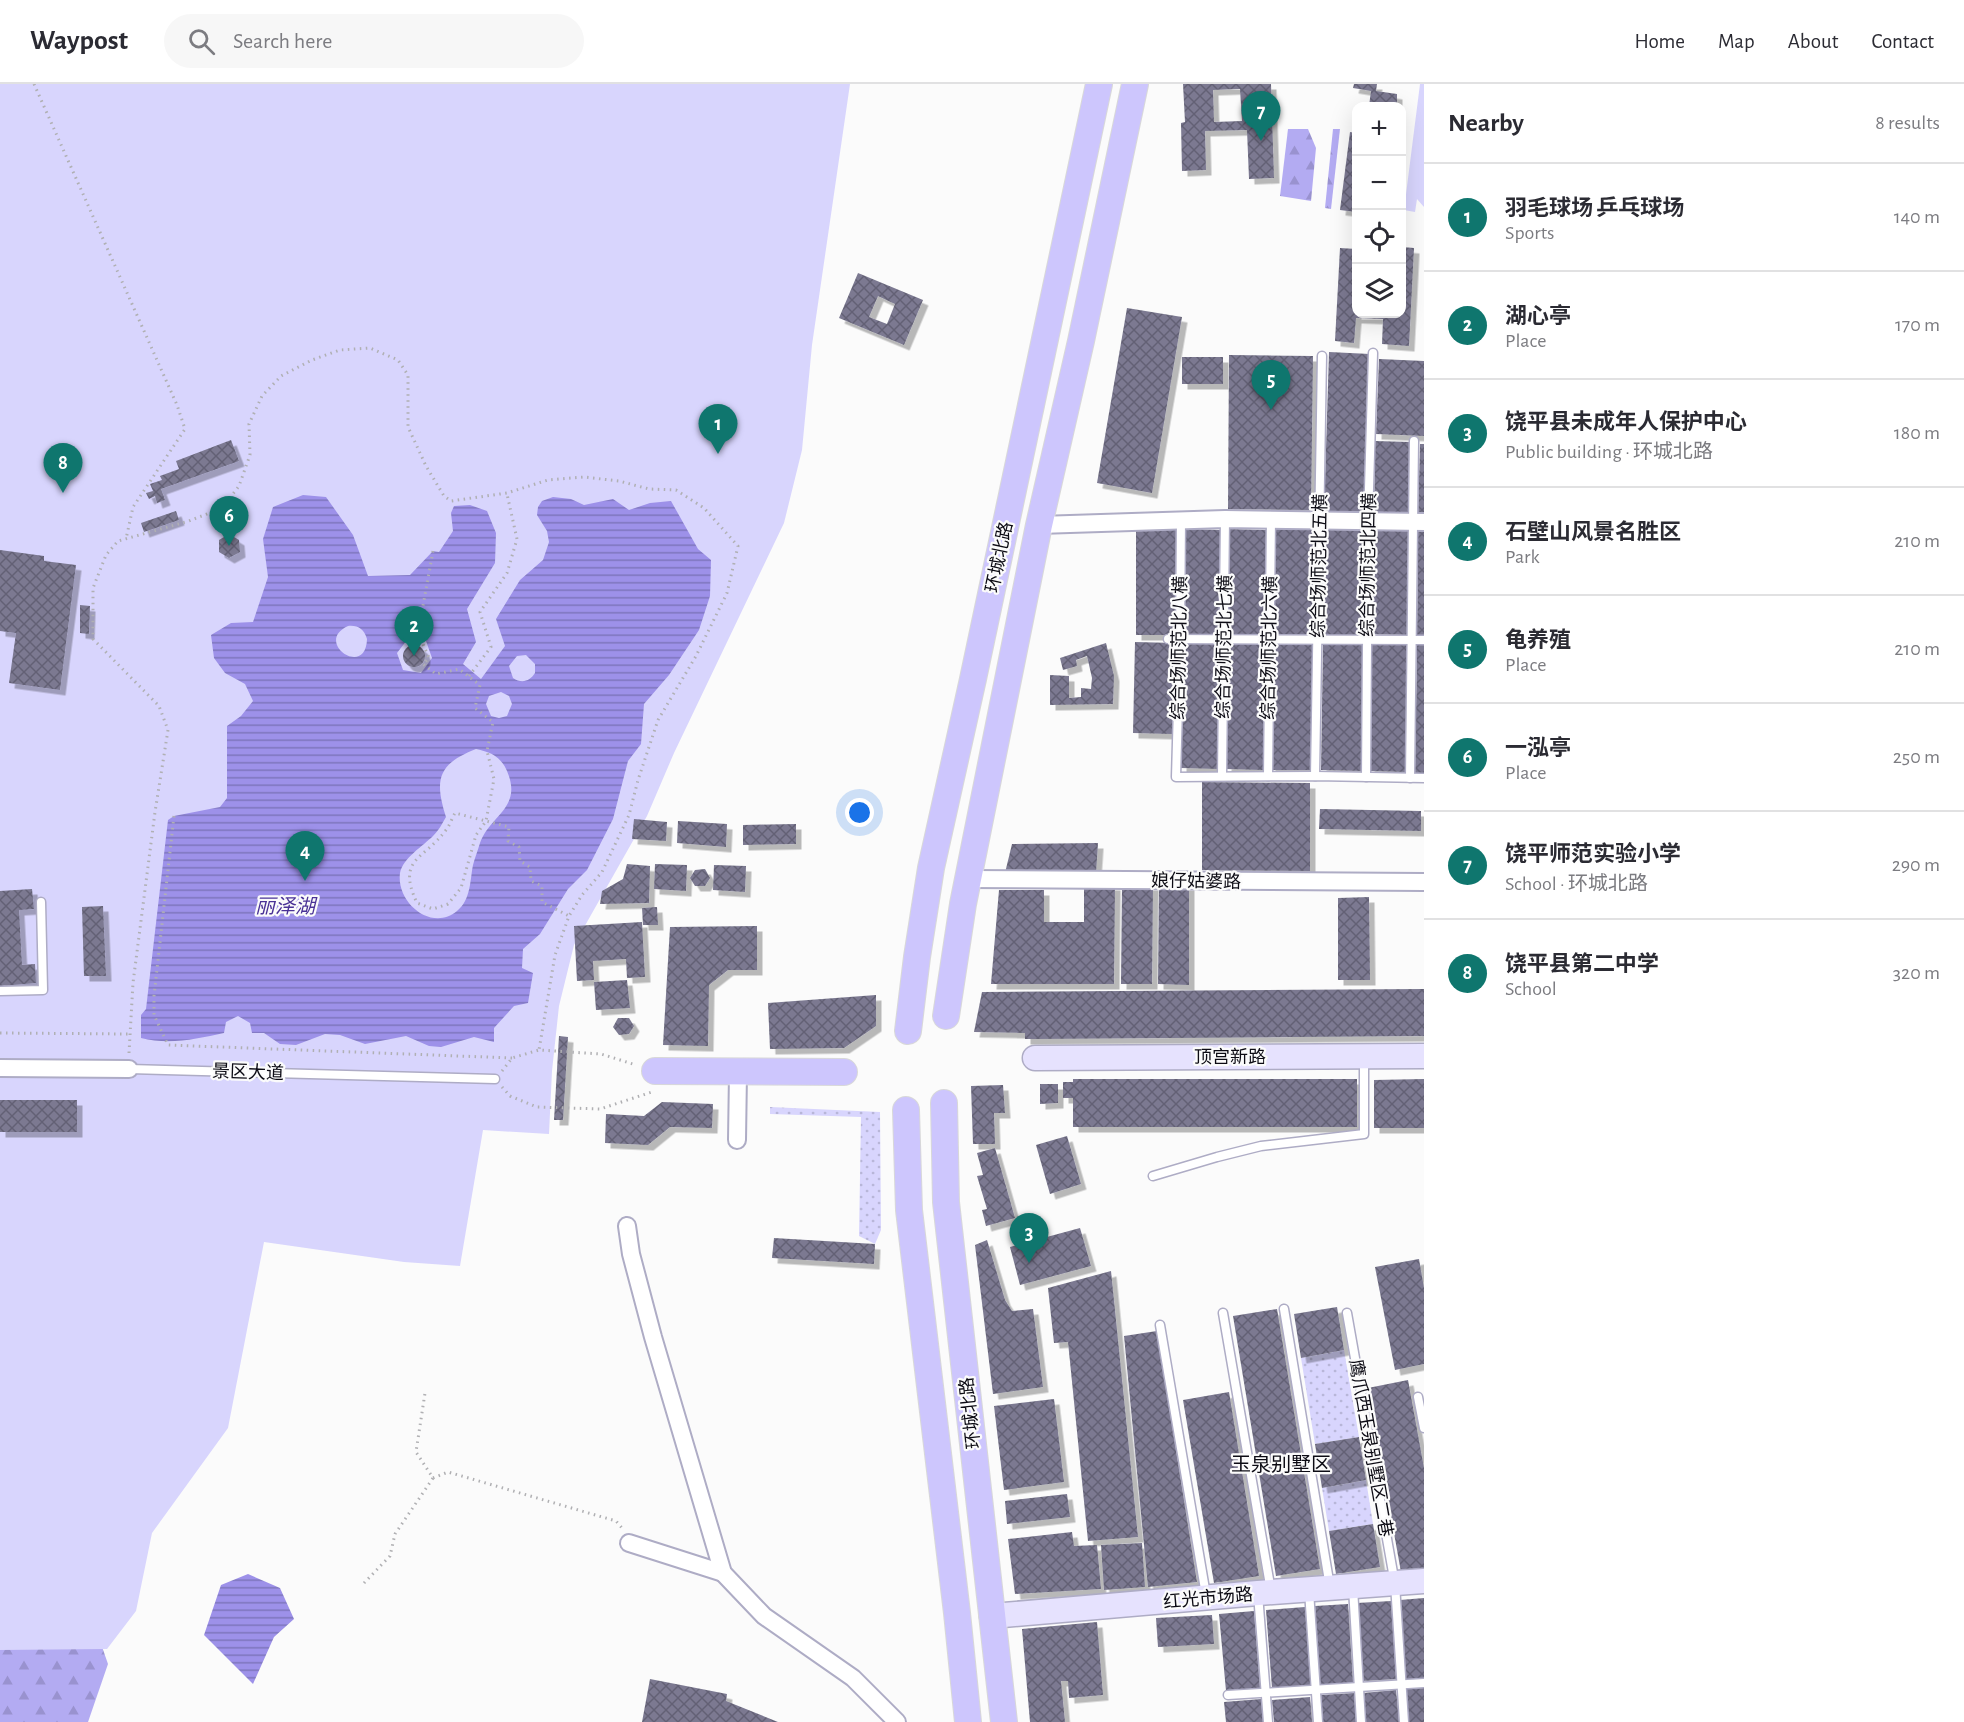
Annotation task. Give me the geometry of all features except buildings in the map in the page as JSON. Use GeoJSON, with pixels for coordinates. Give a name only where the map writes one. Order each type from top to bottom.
{"type":"FeatureCollection","features":[{"type":"Feature","properties":{"kind":"main road","name":"环城北路"},"geometry":{"type":"LineString","coordinates":[[908,1031],[931,868],[976,667],[1099,84]]}},
{"type":"Feature","properties":{"kind":"main road","name":"环城北路"},"geometry":{"type":"LineString","coordinates":[[946,1016],[968,879],[1039,525],[1082,340],[1135,84]]}},
{"type":"Feature","properties":{"kind":"main road","name":"顶宫新路"},"geometry":{"type":"LineString","coordinates":[[1035,1058],[1424,1056]]}},
{"type":"Feature","properties":{"kind":"main road"},"geometry":{"type":"LineString","coordinates":[[655,1081],[738,1073],[844,1072]]}},
{"type":"Feature","properties":{"kind":"main road","name":"环城北路"},"geometry":{"type":"LineString","coordinates":[[944,1103],[946,1202],[1004,1722]]}},
{"type":"Feature","properties":{"kind":"main road","name":"环城北路"},"geometry":{"type":"LineString","coordinates":[[906,1110],[909,1210],[968,1722]]}},
{"type":"Feature","properties":{"kind":"main road","name":"红光市场路"},"geometry":{"type":"LineString","coordinates":[[992,1616],[1264,1592],[1424,1581]]}},
{"type":"Feature","properties":{"kind":"street"},"geometry":{"type":"LineString","coordinates":[[1039,525],[1225,519],[1419,522]]}},
{"type":"Feature","properties":{"kind":"street","name":"娘仔姑婆路"},"geometry":{"type":"LineString","coordinates":[[968,879],[1424,882]]}},
{"type":"Feature","properties":{"kind":"street","name":"景区大道"},"geometry":{"type":"LineString","coordinates":[[0,1068],[129,1069]]}},
{"type":"Feature","properties":{"kind":"street"},"geometry":{"type":"LineString","coordinates":[[737,1140],[738,1073]]}},
{"type":"Feature","properties":{"kind":"street"},"geometry":{"type":"LineString","coordinates":[[627,1226],[631,1254],[653,1337],[723,1573],[764,1616],[853,1678],[897,1722]]}},
{"type":"Feature","properties":{"kind":"street"},"geometry":{"type":"LineString","coordinates":[[635,1545],[723,1573]]}},
{"type":"Feature","properties":{"kind":"lane","name":"综合场师范北四横"},"geometry":{"type":"LineString","coordinates":[[1366,777],[1368,522],[1373,353]]}},
{"type":"Feature","properties":{"kind":"lane","name":"综合场师范北五横"},"geometry":{"type":"LineString","coordinates":[[1315,776],[1322,356]]}},
{"type":"Feature","properties":{"kind":"lane"},"geometry":{"type":"LineString","coordinates":[[1410,778],[1413,639],[1419,522],[1414,441]]}},
{"type":"Feature","properties":{"kind":"lane","name":"综合场师范北七横"},"geometry":{"type":"LineString","coordinates":[[1222,776],[1225,519]]}},
{"type":"Feature","properties":{"kind":"lane","name":"综合场师范北六横"},"geometry":{"type":"LineString","coordinates":[[1268,776],[1271,519]]}},
{"type":"Feature","properties":{"kind":"lane","name":"综合场师范北八横"},"geometry":{"type":"LineString","coordinates":[[1180,520],[1180,638],[1176,777],[1222,776]]}},
{"type":"Feature","properties":{"kind":"lane"},"geometry":{"type":"LineString","coordinates":[[1168,639],[1424,640]]}},
{"type":"Feature","properties":{"kind":"lane"},"geometry":{"type":"LineString","coordinates":[[1222,776],[1424,778]]}},
{"type":"Feature","properties":{"kind":"lane"},"geometry":{"type":"LineString","coordinates":[[0,991],[43,990],[41,902]]}},
{"type":"Feature","properties":{"kind":"lane"},"geometry":{"type":"LineString","coordinates":[[1153,1176],[1261,1146],[1364,1134],[1364,1056]]}},
{"type":"Feature","properties":{"kind":"lane","name":"景区大道"},"geometry":{"type":"LineString","coordinates":[[129,1069],[495,1079]]}},
{"type":"Feature","properties":{"kind":"lane"},"geometry":{"type":"LineString","coordinates":[[1284,1309],[1330,1588],[1358,1687],[1361,1722]]}},
{"type":"Feature","properties":{"kind":"lane"},"geometry":{"type":"LineString","coordinates":[[1223,1313],[1264,1592],[1268,1722]]}},
{"type":"Feature","properties":{"kind":"lane","name":"鹰爪西玉泉别墅区二巷"},"geometry":{"type":"LineString","coordinates":[[1347,1313],[1395,1584],[1404,1722]]}},
{"type":"Feature","properties":{"kind":"lane"},"geometry":{"type":"LineString","coordinates":[[1160,1325],[1207,1598]]}},
{"type":"Feature","properties":{"kind":"lane"},"geometry":{"type":"LineString","coordinates":[[1418,1396],[1424,1428]]}},
{"type":"Feature","properties":{"kind":"lane"},"geometry":{"type":"LineString","coordinates":[[1318,1722],[1315,1690],[1330,1588]]}},
{"type":"Feature","properties":{"kind":"lane"},"geometry":{"type":"LineString","coordinates":[[1228,1695],[1424,1683]]}},
{"type":"Feature","properties":{"kind":"path"},"geometry":{"type":"LineString","coordinates":[[34,84],[172,394],[185,429],[133,507],[126,539]]}},
{"type":"Feature","properties":{"kind":"path"},"geometry":{"type":"LineString","coordinates":[[129,1069],[137,949],[168,730],[159,706],[93,639],[93,588],[99,570],[106,555],[118,541],[189,521],[222,508],[239,486],[250,455],[249,424],[262,396],[281,376],[312,360],[340,350],[370,348],[398,360],[408,375],[408,427],[426,466],[444,496],[451,501],[507,493],[548,480],[584,477],[649,489],[676,490],[704,508],[738,546],[727,593],[696,656],[658,720],[629,815],[602,872],[582,895],[569,916],[555,955],[539,1050]]}},
{"type":"Feature","properties":{"kind":"path"},"geometry":{"type":"LineString","coordinates":[[469,676],[491,647],[480,612],[507,573],[518,539],[507,493]]}},
{"type":"Feature","properties":{"kind":"path"},"geometry":{"type":"LineString","coordinates":[[433,551],[416,644],[423,644],[429,658],[423,664],[436,674],[459,669],[480,685],[475,708],[493,722],[488,751],[494,779],[486,821],[476,835],[460,888],[448,904],[433,909],[417,903],[410,887],[410,869],[419,856],[448,829],[455,813],[486,821],[509,827],[508,842],[519,847],[520,861],[530,867],[531,881],[542,886],[542,902],[569,916]]}},
{"type":"Feature","properties":{"kind":"path"},"geometry":{"type":"LineString","coordinates":[[174,816],[154,996],[154,1015],[168,1045],[512,1058],[539,1050],[601,1054],[655,1081]]}},
{"type":"Feature","properties":{"kind":"path"},"geometry":{"type":"LineString","coordinates":[[0,1033],[130,1034]]}},
{"type":"Feature","properties":{"kind":"path"},"geometry":{"type":"LineString","coordinates":[[512,1058],[495,1079],[510,1096],[537,1107],[600,1109],[655,1081]]}},
{"type":"Feature","properties":{"kind":"path"},"geometry":{"type":"LineString","coordinates":[[425,1393],[416,1452],[433,1479]]}},
{"type":"Feature","properties":{"kind":"path"},"geometry":{"type":"LineString","coordinates":[[364,1583],[390,1556],[395,1534],[433,1479],[448,1472],[616,1521],[635,1545]]}},
{"type":"Feature","properties":{"kind":"shaded area"},"geometry":{"type":"Polygon","coordinates":[[[0,84],[850,84],[812,345],[802,450],[784,523],[674,753],[647,816],[574,945],[559,1006],[552,1071],[549,1134],[483,1130],[460,1266],[404,1262],[264,1242],[228,1428],[152,1533],[136,1611],[107,1649],[0,1650],[0,84]]]}},
{"type":"Feature","properties":{"kind":"shaded area"},"geometry":{"type":"Polygon","coordinates":[[[1420,84],[1424,84],[1424,207],[1417,199],[1415,212],[1406,210],[1420,84]]]}},
{"type":"Feature","properties":{"kind":"shaded area"},"geometry":{"type":"Polygon","coordinates":[[[770,1107],[880,1112],[881,1230],[875,1244],[859,1236],[861,1117],[770,1114],[770,1107]]]}},
{"type":"Feature","properties":{"kind":"shaded area"},"geometry":{"type":"Polygon","coordinates":[[[1344,1350],[1359,1437],[1315,1444],[1301,1358],[1344,1350]]]}},
{"type":"Feature","properties":{"kind":"shaded area"},"geometry":{"type":"Polygon","coordinates":[[[1366,1480],[1373,1524],[1329,1531],[1322,1488],[1366,1480]]]}},
{"type":"Feature","properties":{"kind":"green space"},"geometry":{"type":"Polygon","coordinates":[[[1288,129],[1308,129],[1316,148],[1311,201],[1280,196],[1288,129]]]}},
{"type":"Feature","properties":{"kind":"green space"},"geometry":{"type":"Polygon","coordinates":[[[1333,129],[1340,129],[1331,209],[1325,208],[1333,129]]]}},
{"type":"Feature","properties":{"kind":"green space"},"geometry":{"type":"Polygon","coordinates":[[[0,1630],[100,1641],[108,1664],[88,1722],[0,1722],[0,1630]]]}},
{"type":"Feature","properties":{"kind":"water","name":"丽泽湖"},"geometry":{"type":"Polygon","coordinates":[[[303,495],[326,497],[353,535],[368,576],[410,575],[433,551],[439,552],[453,531],[451,513],[454,506],[470,505],[487,511],[496,533],[495,563],[467,609],[476,642],[463,664],[481,679],[505,646],[496,619],[520,580],[543,560],[549,542],[547,531],[537,515],[542,501],[553,497],[571,499],[584,505],[613,499],[629,510],[650,503],[671,501],[698,549],[711,560],[710,596],[699,630],[669,675],[644,704],[641,744],[628,761],[613,819],[587,870],[568,889],[540,934],[523,949],[522,968],[533,973],[528,1003],[514,1006],[494,1028],[494,1042],[474,1037],[441,1047],[429,1046],[406,1036],[365,1044],[340,1035],[325,1034],[296,1045],[280,1044],[264,1033],[252,1033],[250,1023],[238,1016],[226,1022],[224,1033],[172,1041],[141,1038],[141,1015],[146,1009],[168,820],[174,816],[220,807],[227,798],[227,726],[241,716],[253,701],[245,684],[225,673],[214,658],[211,635],[231,623],[253,622],[268,577],[263,539],[273,507],[303,495]],[[348,626],[339,633],[336,640],[338,648],[344,654],[351,657],[359,656],[364,651],[367,639],[360,628],[348,626]],[[407,640],[397,653],[403,670],[421,673],[432,658],[426,641],[407,640]],[[526,655],[517,656],[509,666],[513,678],[520,681],[528,680],[535,673],[535,664],[526,655]],[[501,692],[489,696],[486,704],[491,716],[499,718],[507,716],[512,704],[509,696],[501,692]],[[476,749],[454,761],[442,774],[440,783],[446,817],[435,834],[405,862],[400,873],[400,884],[410,904],[427,916],[437,918],[447,917],[457,911],[465,901],[480,843],[508,803],[511,794],[507,771],[495,756],[476,749]]]}},
{"type":"Feature","properties":{"kind":"water"},"geometry":{"type":"Polygon","coordinates":[[[248,1574],[280,1588],[294,1619],[274,1637],[253,1684],[204,1635],[221,1585],[248,1574]]]}},
{"type":"Feature","properties":{"kind":"place","name":"饶平师范实验小学"},"geometry":{"type":"Point","coordinates":[1261,141]}},
{"type":"Feature","properties":{"kind":"place","name":"龟养殖"},"geometry":{"type":"Point","coordinates":[1271,410]}},
{"type":"Feature","properties":{"kind":"place","name":"羽毛球场 乒乓球场"},"geometry":{"type":"Point","coordinates":[718,454]}},
{"type":"Feature","properties":{"kind":"place","name":"饶平县第二中学"},"geometry":{"type":"Point","coordinates":[63,493]}},
{"type":"Feature","properties":{"kind":"place","name":"一泓亭"},"geometry":{"type":"Point","coordinates":[229,546]}},
{"type":"Feature","properties":{"kind":"place","name":"湖心亭"},"geometry":{"type":"Point","coordinates":[414,656]}},
{"type":"Feature","properties":{"kind":"place","name":"石壁山风景名胜区"},"geometry":{"type":"Point","coordinates":[305,881]}},
{"type":"Feature","properties":{"kind":"place","name":"饶平县未成年人保护中心"},"geometry":{"type":"Point","coordinates":[1029,1263]}},
{"type":"Feature","properties":{"kind":"district","name":"玉泉别墅区"},"geometry":{"type":"Point","coordinates":[1281,1464]}}]}
